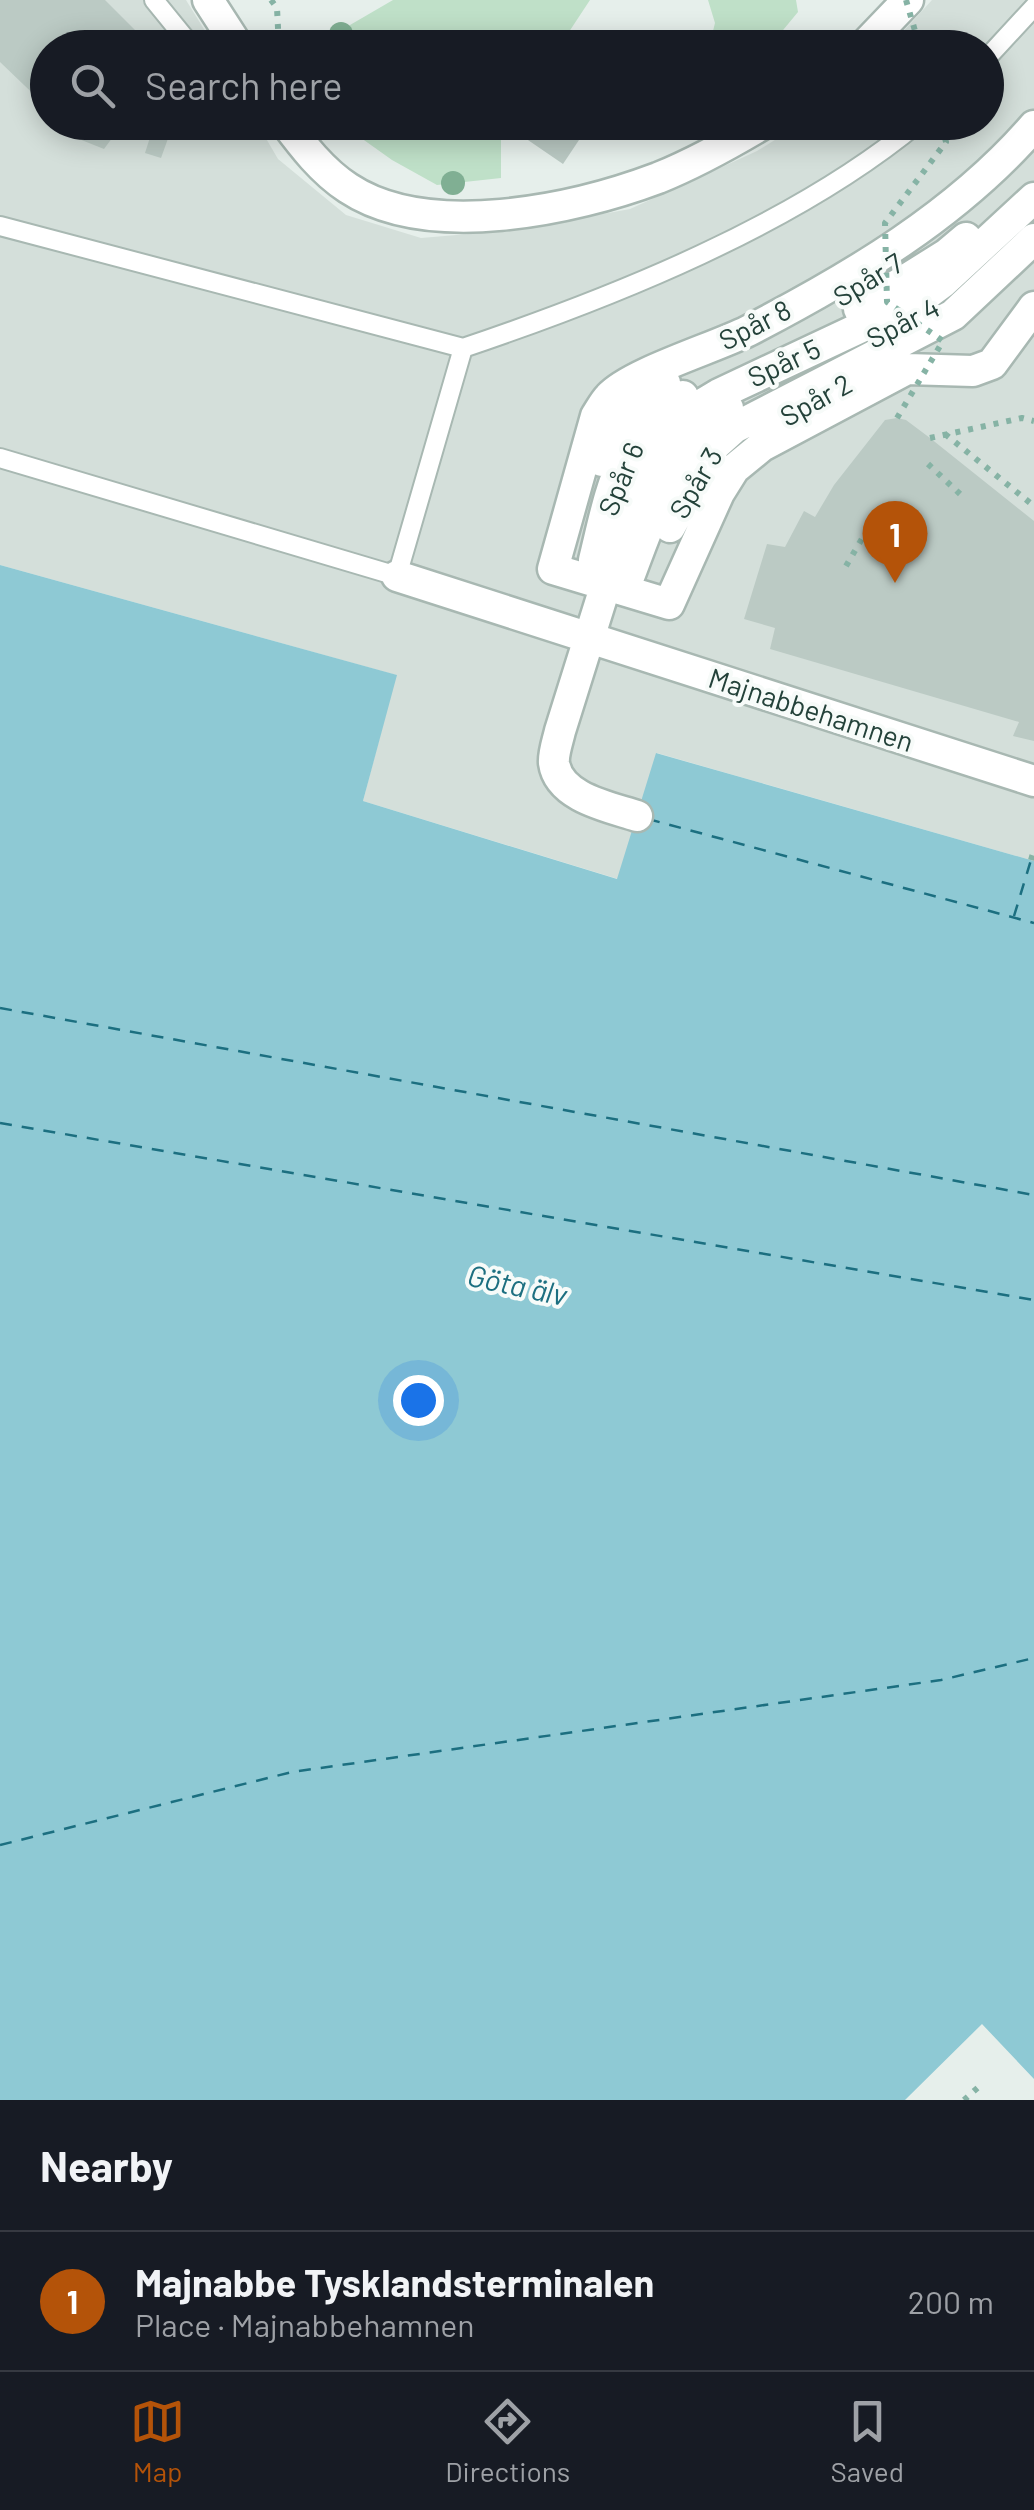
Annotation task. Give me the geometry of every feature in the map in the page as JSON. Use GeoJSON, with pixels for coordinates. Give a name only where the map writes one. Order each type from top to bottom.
{"type":"FeatureCollection","features":[{"type":"Feature","properties":{"kind":"street"},"geometry":{"type":"LineString","coordinates":[[879,30],[907,0]]}},
{"type":"Feature","properties":{"kind":"street"},"geometry":{"type":"LineString","coordinates":[[223,6],[232,30]]}},
{"type":"Feature","properties":{"kind":"street","name":"Spår 8"},"geometry":{"type":"LineString","coordinates":[[613,587],[596,416],[608,397],[640,378],[746,331],[870,261],[956,202],[1034,126]]}},
{"type":"Feature","properties":{"kind":"street"},"geometry":{"type":"LineString","coordinates":[[295,140],[348,188],[424,216],[474,215],[600,196],[657,178],[735,140]]}},
{"type":"Feature","properties":{"kind":"street","name":"Spår 7"},"geometry":{"type":"LineString","coordinates":[[613,587],[612,430],[641,399],[663,384],[775,333],[865,284],[961,219],[1034,154]]}},
{"type":"Feature","properties":{"kind":"street","name":"Spår 6"},"geometry":{"type":"LineString","coordinates":[[613,587],[614,482],[624,456],[654,415],[696,388],[853,313],[910,278],[978,228],[1034,175]]}},
{"type":"Feature","properties":{"kind":"street","name":"Spår 5"},"geometry":{"type":"LineString","coordinates":[[613,587],[646,466],[663,438],[694,409],[718,394],[919,300],[1034,198]]}},
{"type":"Feature","properties":{"kind":"street","name":"Spår 4"},"geometry":{"type":"LineString","coordinates":[[613,587],[682,458],[698,433],[720,413],[937,310],[1034,220]]}},
{"type":"Feature","properties":{"kind":"street","name":"Spår 3"},"geometry":{"type":"LineString","coordinates":[[613,587],[681,504],[715,445],[734,428],[953,315],[1034,238]]}},
{"type":"Feature","properties":{"kind":"street","name":"Spår 2"},"geometry":{"type":"LineString","coordinates":[[613,587],[680,538],[723,459],[754,434],[904,355],[971,356],[983,352],[1034,281]]}},
{"type":"Feature","properties":{"kind":"street"},"geometry":{"type":"LineString","coordinates":[[638,816],[585,798],[561,780],[554,762],[588,640],[613,587],[719,493],[734,469],[762,446],[907,370],[973,371],[992,364],[1034,307]]}},
{"type":"Feature","properties":{"kind":"street","name":"Majnabbehamnen"},"geometry":{"type":"LineString","coordinates":[[396,576],[1029,779]]}},
{"type":"Feature","properties":{"kind":"lane"},"geometry":{"type":"LineString","coordinates":[[154,0],[178,30]]}},
{"type":"Feature","properties":{"kind":"lane"},"geometry":{"type":"LineString","coordinates":[[1004,40],[1034,7]]}},
{"type":"Feature","properties":{"kind":"lane"},"geometry":{"type":"LineString","coordinates":[[0,226],[462,348],[604,297],[800,204],[893,140]]}},
{"type":"Feature","properties":{"kind":"lane"},"geometry":{"type":"LineString","coordinates":[[0,458],[396,576],[462,348]]}},
{"type":"Feature","properties":{"kind":"path"},"geometry":{"type":"LineString","coordinates":[[271,0],[277,8],[279,30]]}},
{"type":"Feature","properties":{"kind":"path"},"geometry":{"type":"LineString","coordinates":[[907,0],[915,30]]}},
{"type":"Feature","properties":{"kind":"path"},"geometry":{"type":"LineString","coordinates":[[897,418],[943,341],[887,302],[885,222],[946,140]]}},
{"type":"Feature","properties":{"kind":"path"},"geometry":{"type":"LineString","coordinates":[[930,438],[1022,418],[1034,422]]}},
{"type":"Feature","properties":{"kind":"path"},"geometry":{"type":"LineString","coordinates":[[946,434],[1034,506]]}},
{"type":"Feature","properties":{"kind":"path"},"geometry":{"type":"LineString","coordinates":[[928,464],[960,494]]}},
{"type":"Feature","properties":{"kind":"path"},"geometry":{"type":"LineString","coordinates":[[846,566],[880,508]]}},
{"type":"Feature","properties":{"kind":"path"},"geometry":{"type":"LineString","coordinates":[[1031,860],[1034,850]]}},
{"type":"Feature","properties":{"kind":"path"},"geometry":{"type":"LineString","coordinates":[[964,2100],[982,2084]]}},
{"type":"Feature","properties":{"kind":"shaded area"},"geometry":{"type":"Polygon","coordinates":[[[0,0],[186,0],[205,30],[30,30],[30,140],[267,140],[278,159],[346,215],[421,238],[515,230],[630,209],[775,140],[1004,140],[1004,30],[905,30],[932,0],[1034,0],[1034,861],[657,753],[618,879],[363,801],[396,675],[0,565],[0,0]]]}},
{"type":"Feature","properties":{"kind":"green space"},"geometry":{"type":"Polygon","coordinates":[[[393,0],[590,0],[570,30],[348,30],[350,25],[393,0]]]}},
{"type":"Feature","properties":{"kind":"green space"},"geometry":{"type":"Polygon","coordinates":[[[708,0],[796,0],[798,12],[783,30],[713,30],[708,0]]]}},
{"type":"Feature","properties":{"kind":"green space"},"geometry":{"type":"Polygon","coordinates":[[[364,140],[501,140],[501,178],[437,185],[364,140]]]}},
{"type":"Feature","properties":{"kind":"water","name":"Göta älv"},"geometry":{"type":"Polygon","coordinates":[[[0,565],[397,675],[363,801],[617,879],[656,753],[1034,861],[1034,2079],[982,2024],[905,2100],[0,2100],[0,565]]]}},
{"type":"Feature","properties":{"kind":"building"},"geometry":{"type":"Polygon","coordinates":[[[0,0],[105,0],[135,30],[30,30],[30,91],[0,62],[0,0]]]}},
{"type":"Feature","properties":{"kind":"building"},"geometry":{"type":"Polygon","coordinates":[[[82,140],[111,140],[104,149],[82,140]]]}},
{"type":"Feature","properties":{"kind":"building"},"geometry":{"type":"Polygon","coordinates":[[[149,140],[167,140],[161,158],[145,153],[149,140]]]}},
{"type":"Feature","properties":{"kind":"building"},"geometry":{"type":"Polygon","coordinates":[[[528,140],[579,140],[563,164],[528,140]]]}},
{"type":"Feature","properties":{"kind":"building"},"geometry":{"type":"Polygon","coordinates":[[[897,418],[930,438],[1034,521],[1034,741],[1013,736],[1019,722],[770,649],[775,628],[744,619],[767,544],[785,547],[804,511],[815,517],[834,485],[885,420],[897,418]]]}},
{"type":"Feature","properties":{"kind":"ferry route"},"geometry":{"type":"LineString","coordinates":[[648,819],[1034,923]]}},
{"type":"Feature","properties":{"kind":"ferry route"},"geometry":{"type":"LineString","coordinates":[[1014,916],[1031,860]]}},
{"type":"Feature","properties":{"kind":"ferry route"},"geometry":{"type":"LineString","coordinates":[[0,1008],[1034,1195]]}},
{"type":"Feature","properties":{"kind":"ferry route"},"geometry":{"type":"LineString","coordinates":[[0,1123],[1034,1300]]}},
{"type":"Feature","properties":{"kind":"ferry route"},"geometry":{"type":"LineString","coordinates":[[0,1845],[292,1772],[941,1680],[1034,1658]]}},
{"type":"Feature","properties":{"kind":"place","name":"Majnabbe Tysklandsterminalen"},"geometry":{"type":"Point","coordinates":[895,583]}}]}
